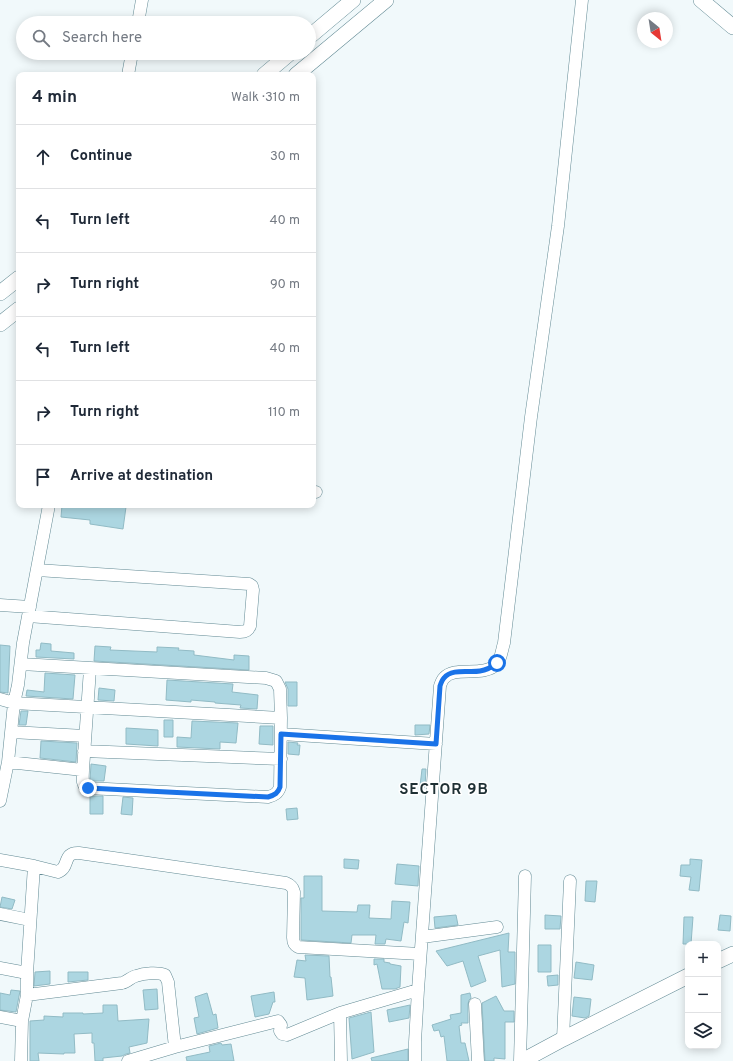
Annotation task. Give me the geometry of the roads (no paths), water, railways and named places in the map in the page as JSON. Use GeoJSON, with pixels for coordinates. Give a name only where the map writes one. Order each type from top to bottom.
{"type":"FeatureCollection","features":[{"type":"Feature","properties":{"kind":"street"},"geometry":{"type":"LineString","coordinates":[[139,16],[142,0]]}},
{"type":"Feature","properties":{"kind":"street"},"geometry":{"type":"LineString","coordinates":[[316,31],[353,0]]}},
{"type":"Feature","properties":{"kind":"street"},"geometry":{"type":"LineString","coordinates":[[316,58],[386,0]]}},
{"type":"Feature","properties":{"kind":"street"},"geometry":{"type":"LineString","coordinates":[[415,1061],[420,954],[440,686],[443,678],[449,674],[481,671],[490,668],[497,663],[504,643],[531,417],[558,226],[582,0]]}},
{"type":"Feature","properties":{"kind":"street"},"geometry":{"type":"LineString","coordinates":[[701,0],[733,27]]}},
{"type":"Feature","properties":{"kind":"street"},"geometry":{"type":"LineString","coordinates":[[129,72],[131,60]]}},
{"type":"Feature","properties":{"kind":"street"},"geometry":{"type":"LineString","coordinates":[[268,72],[282,60]]}},
{"type":"Feature","properties":{"kind":"street"},"geometry":{"type":"LineString","coordinates":[[300,72],[314,60]]}},
{"type":"Feature","properties":{"kind":"street"},"geometry":{"type":"LineString","coordinates":[[0,293],[16,280]]}},
{"type":"Feature","properties":{"kind":"street"},"geometry":{"type":"LineString","coordinates":[[0,324],[16,311]]}},
{"type":"Feature","properties":{"kind":"street"},"geometry":{"type":"LineString","coordinates":[[0,801],[8,762],[5,745],[11,732],[29,611],[48,508]]}},
{"type":"Feature","properties":{"kind":"street"},"geometry":{"type":"LineString","coordinates":[[0,605],[29,611],[240,632],[245,632],[250,626],[253,590],[252,586],[249,584],[37,570]]}},
{"type":"Feature","properties":{"kind":"street"},"geometry":{"type":"LineString","coordinates":[[21,664],[266,678],[276,681],[280,689],[281,718],[280,787],[278,792],[275,796],[268,797],[88,788],[83,782],[83,770],[90,669]]}},
{"type":"Feature","properties":{"kind":"street"},"geometry":{"type":"LineString","coordinates":[[0,699],[14,704],[281,718]]}},
{"type":"Feature","properties":{"kind":"street"},"geometry":{"type":"LineString","coordinates":[[11,732],[85,736]]}},
{"type":"Feature","properties":{"kind":"street"},"geometry":{"type":"LineString","coordinates":[[281,734],[436,744]]}},
{"type":"Feature","properties":{"kind":"street"},"geometry":{"type":"LineString","coordinates":[[84,751],[281,758]]}},
{"type":"Feature","properties":{"kind":"street"},"geometry":{"type":"LineString","coordinates":[[8,762],[83,770]]}},
{"type":"Feature","properties":{"kind":"street"},"geometry":{"type":"LineString","coordinates":[[0,860],[58,872],[64,868],[67,858],[74,852],[286,883],[290,884],[294,892],[293,938],[295,945],[298,947],[420,954]]}},
{"type":"Feature","properties":{"kind":"street"},"geometry":{"type":"LineString","coordinates":[[21,1061],[22,1021],[27,995],[34,866]]}},
{"type":"Feature","properties":{"kind":"street"},"geometry":{"type":"LineString","coordinates":[[526,876],[521,1061],[686,977]]}},
{"type":"Feature","properties":{"kind":"street"},"geometry":{"type":"LineString","coordinates":[[563,1039],[570,881]]}},
{"type":"Feature","properties":{"kind":"street"},"geometry":{"type":"LineString","coordinates":[[0,914],[30,920]]}},
{"type":"Feature","properties":{"kind":"street"},"geometry":{"type":"LineString","coordinates":[[422,937],[497,927]]}},
{"type":"Feature","properties":{"kind":"street"},"geometry":{"type":"LineString","coordinates":[[721,960],[733,954]]}},
{"type":"Feature","properties":{"kind":"street"},"geometry":{"type":"LineString","coordinates":[[0,968],[27,973]]}},
{"type":"Feature","properties":{"kind":"street"},"geometry":{"type":"LineString","coordinates":[[27,995],[122,983],[127,982],[136,976],[157,973],[165,975],[168,982],[175,1047]]}},
{"type":"Feature","properties":{"kind":"street"},"geometry":{"type":"LineString","coordinates":[[128,1061],[175,1047],[278,1021],[281,1025],[280,1031],[282,1034],[287,1035],[340,1013],[418,990]]}},
{"type":"Feature","properties":{"kind":"street"},"geometry":{"type":"LineString","coordinates":[[474,1004],[478,1061]]}},
{"type":"Feature","properties":{"kind":"street"},"geometry":{"type":"LineString","coordinates":[[340,1013],[341,1061]]}},
{"type":"Feature","properties":{"kind":"street"},"geometry":{"type":"LineString","coordinates":[[0,1017],[22,1021]]}},
{"type":"Feature","properties":{"kind":"district","name":"SECTOR 9B"},"geometry":{"type":"Point","coordinates":[444,790]}}]}
